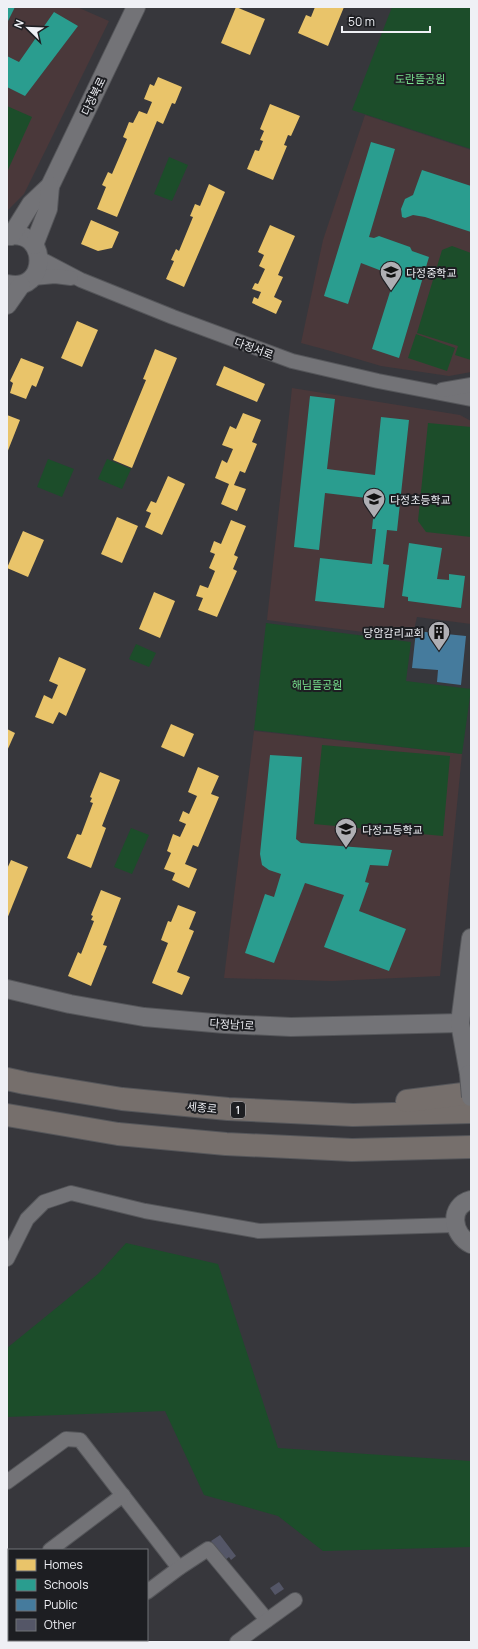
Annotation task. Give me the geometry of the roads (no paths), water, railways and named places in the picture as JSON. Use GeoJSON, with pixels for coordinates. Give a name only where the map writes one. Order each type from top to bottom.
{"type":"FeatureCollection","features":[{"type":"Feature","properties":{"kind":"highway","name":"세종로"},"geometry":{"type":"LineString","coordinates":[[7,1079],[25,1084],[122,1099],[228,1109],[353,1115],[471,1112]]}},
{"type":"Feature","properties":{"kind":"highway"},"geometry":{"type":"LineString","coordinates":[[289,1112],[374,1105],[470,1083]]}},
{"type":"Feature","properties":{"kind":"highway"},"geometry":{"type":"LineString","coordinates":[[7,1115],[118,1134],[226,1144],[361,1162],[446,1160],[471,1157]]}},
{"type":"Feature","properties":{"kind":"highway"},"geometry":{"type":"LineString","coordinates":[[226,1144],[352,1150],[471,1147]]}},
{"type":"Feature","properties":{"kind":"street","name":"다정북로"},"geometry":{"type":"LineString","coordinates":[[50,186],[136,7]]}},
{"type":"Feature","properties":{"kind":"street"},"geometry":{"type":"LineString","coordinates":[[9,236],[31,204],[50,186]]}},
{"type":"Feature","properties":{"kind":"street"},"geometry":{"type":"LineString","coordinates":[[7,305],[20,282],[37,272],[37,252],[48,209],[50,186]]}},
{"type":"Feature","properties":{"kind":"street"},"geometry":{"type":"LineString","coordinates":[[9,236],[20,236],[28,239],[37,252],[81,280]]}},
{"type":"Feature","properties":{"kind":"street"},"geometry":{"type":"LineString","coordinates":[[20,282],[55,276],[81,280]]}},
{"type":"Feature","properties":{"kind":"street","name":"다정서로"},"geometry":{"type":"LineString","coordinates":[[81,280],[173,318],[292,361],[378,381],[471,399]]}},
{"type":"Feature","properties":{"kind":"street"},"geometry":{"type":"LineString","coordinates":[[434,391],[471,385]]}},
{"type":"Feature","properties":{"kind":"street"},"geometry":{"type":"LineString","coordinates":[[471,938],[460,1023],[471,1097]]}},
{"type":"Feature","properties":{"kind":"street","name":"다정남1로"},"geometry":{"type":"LineString","coordinates":[[7,989],[70,1004],[144,1017],[225,1024],[291,1027],[460,1023]]}},
{"type":"Feature","properties":{"kind":"street"},"geometry":{"type":"LineString","coordinates":[[7,1259],[27,1219],[44,1202],[71,1193],[145,1211],[258,1231],[455,1225]]}},
{"type":"Feature","properties":{"kind":"street"},"geometry":{"type":"LineString","coordinates":[[471,1200],[461,1205],[457,1212],[455,1225],[459,1235],[471,1244]]}},
{"type":"Feature","properties":{"kind":"street"},"geometry":{"type":"LineString","coordinates":[[7,1482],[66,1439],[80,1440],[179,1568]]}},
{"type":"Feature","properties":{"kind":"street"},"geometry":{"type":"LineString","coordinates":[[51,1549],[123,1495]]}},
{"type":"Feature","properties":{"kind":"street"},"geometry":{"type":"LineString","coordinates":[[148,1591],[208,1549],[267,1620]]}},
{"type":"Feature","properties":{"kind":"street"},"geometry":{"type":"LineString","coordinates":[[237,1642],[295,1600]]}},
{"type":"Feature","properties":{"kind":"place","name":"다정중학교"},"geometry":{"type":"Point","coordinates":[391,292]}},
{"type":"Feature","properties":{"kind":"place","name":"다정초등학교"},"geometry":{"type":"Point","coordinates":[374,518]}},
{"type":"Feature","properties":{"kind":"place","name":"당암감리교회"},"geometry":{"type":"Point","coordinates":[439,652]}},
{"type":"Feature","properties":{"kind":"place","name":"다정고등학교"},"geometry":{"type":"Point","coordinates":[346,848]}},
{"type":"Feature","properties":{"kind":"park label","name":"도란뜰공원"},"geometry":{"type":"Point","coordinates":[420,78]}},
{"type":"Feature","properties":{"kind":"park label","name":"해님뜰공원"},"geometry":{"type":"Point","coordinates":[317,684]}}]}
